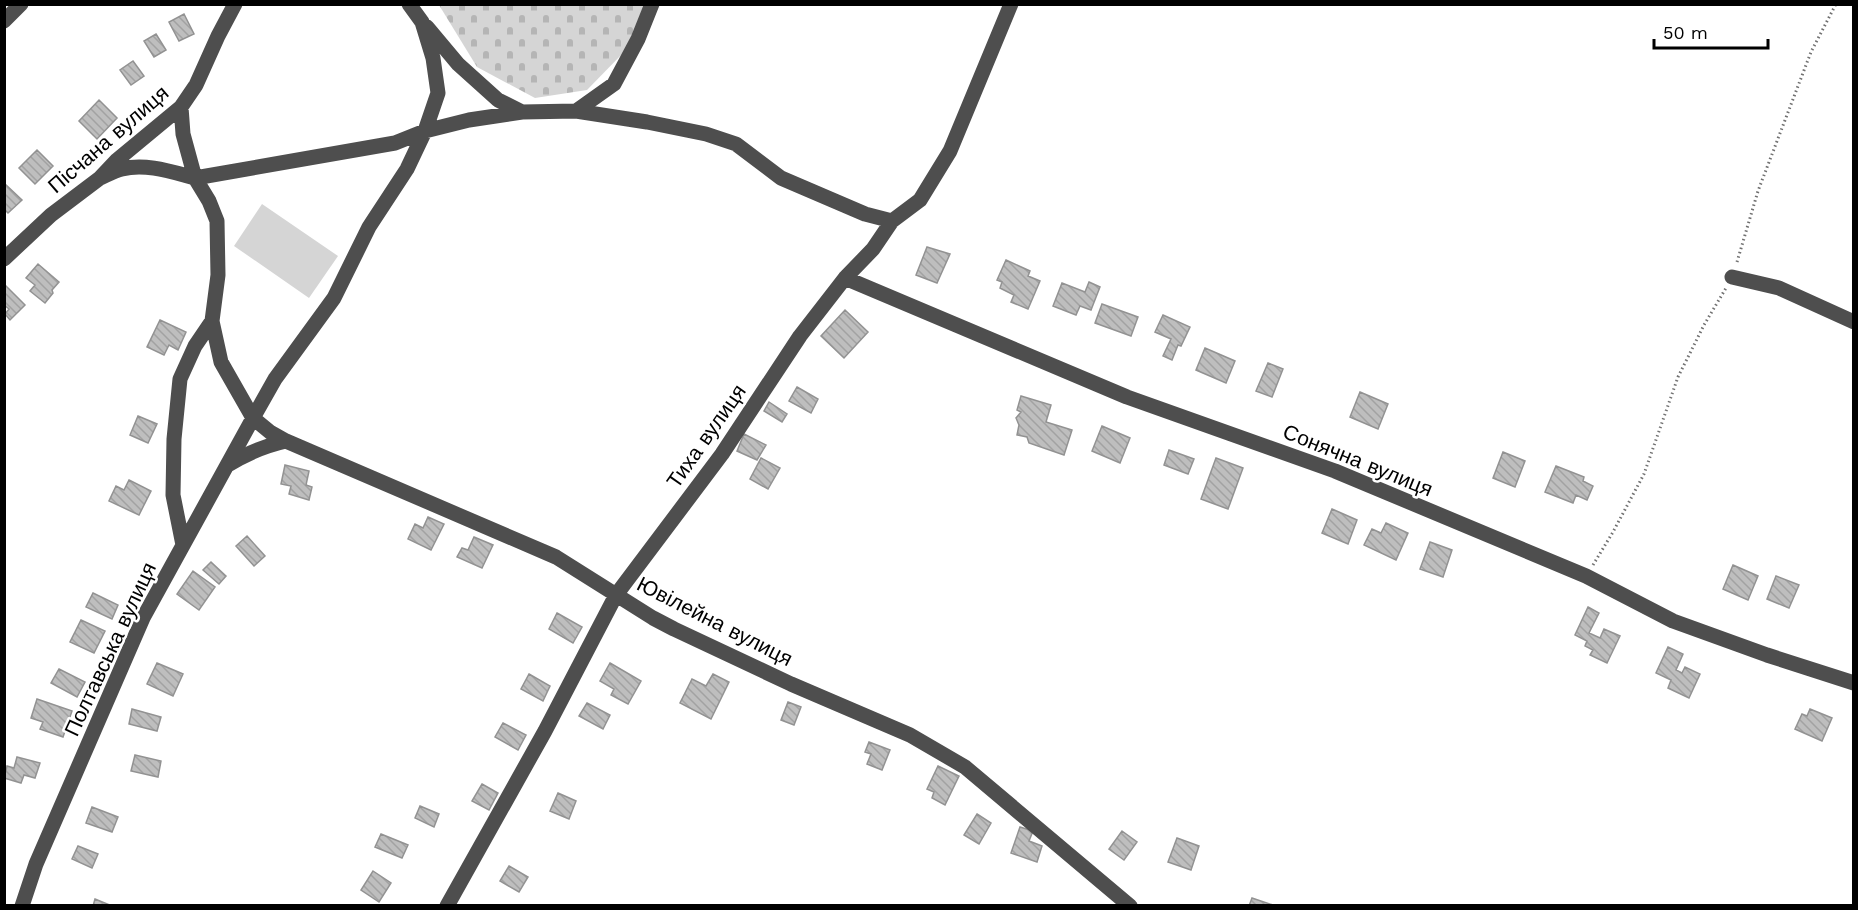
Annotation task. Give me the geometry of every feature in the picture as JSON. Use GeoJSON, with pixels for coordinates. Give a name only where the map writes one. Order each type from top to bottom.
{"type":"FeatureCollection","features":[{"type":"Feature","properties":{"kind":"street"},"geometry":{"type":"LineString","coordinates":[[4,21],[21,4]]}},
{"type":"Feature","properties":{"kind":"street","name":"Пісчана вулиця"},"geometry":{"type":"LineString","coordinates":[[4,259],[51,215],[100,178],[117,160],[181,107],[196,85],[235,4]]}},
{"type":"Feature","properties":{"kind":"street"},"geometry":{"type":"LineString","coordinates":[[409,4],[458,64],[498,100],[522,112]]}},
{"type":"Feature","properties":{"kind":"street","name":"Полтавська вулиця"},"geometry":{"type":"LineString","coordinates":[[22,906],[36,864],[143,618],[275,379],[334,298],[369,227],[406,169],[425,131],[438,93],[434,58],[417,4]]}},
{"type":"Feature","properties":{"kind":"street"},"geometry":{"type":"LineString","coordinates":[[576,111],[614,84],[638,39],[652,4]]}},
{"type":"Feature","properties":{"kind":"street","name":"Тиха вулиця"},"geometry":{"type":"LineString","coordinates":[[447,906],[545,731],[616,595],[722,454],[800,336],[845,278],[873,249],[892,221],[920,200],[950,151],[1011,4]]}},
{"type":"Feature","properties":{"kind":"street"},"geometry":{"type":"LineString","coordinates":[[181,107],[183,134],[195,178],[209,201],[217,221],[218,275],[212,321],[221,362],[253,418]]}},
{"type":"Feature","properties":{"kind":"street"},"geometry":{"type":"LineString","coordinates":[[100,178],[122,169],[141,166],[195,178],[395,143],[425,131],[469,120],[522,112],[576,111],[706,134],[736,144],[781,178],[865,214],[892,221]]}},
{"type":"Feature","properties":{"kind":"street"},"geometry":{"type":"LineString","coordinates":[[1732,277],[1779,288],[1854,322]]}},
{"type":"Feature","properties":{"kind":"street","name":"Сонячна вулиця"},"geometry":{"type":"LineString","coordinates":[[845,278],[1127,397],[1335,471],[1586,576],[1673,621],[1854,683]]}},
{"type":"Feature","properties":{"kind":"street"},"geometry":{"type":"LineString","coordinates":[[183,545],[172,495],[174,439],[180,379],[195,346],[212,321]]}},
{"type":"Feature","properties":{"kind":"street"},"geometry":{"type":"LineString","coordinates":[[190,357],[209,351],[221,362]]}},
{"type":"Feature","properties":{"kind":"street","name":"Ювілейна вулиця"},"geometry":{"type":"LineString","coordinates":[[253,418],[286,441],[556,557],[674,628],[791,684],[910,735],[965,767],[1130,906]]}},
{"type":"Feature","properties":{"kind":"street"},"geometry":{"type":"LineString","coordinates":[[226,467],[244,455],[286,441]]}},
{"type":"Feature","properties":{"kind":"path"},"geometry":{"type":"LineString","coordinates":[[1586,576],[1644,474],[1678,377],[1704,325],[1732,277],[1758,191],[1811,52],[1836,4]]}},
{"type":"Feature","properties":{"kind":"green space"},"geometry":{"type":"Polygon","coordinates":[[[439,5],[644,5],[626,50],[587,90],[535,98],[477,67],[439,5]]]}},
{"type":"Feature","properties":{"kind":"green space"},"geometry":{"type":"Polygon","coordinates":[[[262,204],[338,256],[309,298],[234,246],[262,204]]]}},
{"type":"Feature","properties":{"kind":"building"},"geometry":{"type":"Polygon","coordinates":[[[184,14],[194,34],[179,41],[169,22],[184,14]]]}},
{"type":"Feature","properties":{"kind":"building"},"geometry":{"type":"Polygon","coordinates":[[[156,34],[166,50],[154,57],[144,41],[156,34]]]}},
{"type":"Feature","properties":{"kind":"building"},"geometry":{"type":"Polygon","coordinates":[[[133,61],[144,76],[131,85],[120,70],[133,61]]]}},
{"type":"Feature","properties":{"kind":"building"},"geometry":{"type":"Polygon","coordinates":[[[99,100],[117,118],[97,139],[79,121],[99,100]]]}},
{"type":"Feature","properties":{"kind":"building"},"geometry":{"type":"Polygon","coordinates":[[[37,150],[53,166],[35,184],[19,168],[37,150]]]}},
{"type":"Feature","properties":{"kind":"building"},"geometry":{"type":"Polygon","coordinates":[[[4,183],[22,200],[8,213],[4,209],[4,183]]]}},
{"type":"Feature","properties":{"kind":"building"},"geometry":{"type":"Polygon","coordinates":[[[927,247],[950,254],[937,283],[916,275],[927,247]]]}},
{"type":"Feature","properties":{"kind":"building"},"geometry":{"type":"Polygon","coordinates":[[[1006,260],[1030,271],[1028,276],[1040,281],[1028,309],[1011,302],[1014,295],[1000,288],[1002,282],[997,280],[1006,260]]]}},
{"type":"Feature","properties":{"kind":"building"},"geometry":{"type":"Polygon","coordinates":[[[38,264],[59,282],[45,303],[30,291],[35,285],[26,278],[38,264]]]}},
{"type":"Feature","properties":{"kind":"building"},"geometry":{"type":"Polygon","coordinates":[[[1089,282],[1100,287],[1091,310],[1080,306],[1076,315],[1053,306],[1062,283],[1085,292],[1089,282]]]}},
{"type":"Feature","properties":{"kind":"building"},"geometry":{"type":"Polygon","coordinates":[[[6,286],[25,305],[10,320],[5,314],[9,309],[4,305],[4,287],[6,286]]]}},
{"type":"Feature","properties":{"kind":"building"},"geometry":{"type":"Polygon","coordinates":[[[1102,304],[1138,317],[1131,336],[1095,323],[1102,304]]]}},
{"type":"Feature","properties":{"kind":"building"},"geometry":{"type":"Polygon","coordinates":[[[845,310],[868,332],[844,358],[821,336],[845,310]]]}},
{"type":"Feature","properties":{"kind":"building"},"geometry":{"type":"Polygon","coordinates":[[[1163,315],[1190,327],[1181,346],[1178,345],[1172,360],[1163,356],[1171,339],[1155,332],[1163,315]]]}},
{"type":"Feature","properties":{"kind":"building"},"geometry":{"type":"Polygon","coordinates":[[[160,320],[186,332],[178,350],[169,345],[164,355],[147,347],[160,320]]]}},
{"type":"Feature","properties":{"kind":"building"},"geometry":{"type":"Polygon","coordinates":[[[1205,348],[1235,361],[1226,383],[1196,370],[1205,348]]]}},
{"type":"Feature","properties":{"kind":"building"},"geometry":{"type":"Polygon","coordinates":[[[1268,363],[1283,369],[1272,397],[1256,391],[1268,363]]]}},
{"type":"Feature","properties":{"kind":"building"},"geometry":{"type":"Polygon","coordinates":[[[797,387],[818,399],[811,413],[789,401],[797,387]]]}},
{"type":"Feature","properties":{"kind":"building"},"geometry":{"type":"Polygon","coordinates":[[[1360,392],[1388,404],[1378,429],[1350,417],[1360,392]]]}},
{"type":"Feature","properties":{"kind":"building"},"geometry":{"type":"Polygon","coordinates":[[[1021,396],[1051,405],[1046,422],[1072,430],[1064,455],[1029,443],[1027,437],[1017,435],[1019,425],[1016,418],[1021,412],[1017,410],[1021,396]]]}},
{"type":"Feature","properties":{"kind":"building"},"geometry":{"type":"Polygon","coordinates":[[[769,402],[787,414],[782,422],[764,411],[769,402]]]}},
{"type":"Feature","properties":{"kind":"building"},"geometry":{"type":"Polygon","coordinates":[[[138,416],[157,424],[148,443],[130,435],[138,416]]]}},
{"type":"Feature","properties":{"kind":"building"},"geometry":{"type":"Polygon","coordinates":[[[1102,426],[1130,438],[1120,463],[1092,451],[1102,426]]]}},
{"type":"Feature","properties":{"kind":"building"},"geometry":{"type":"Polygon","coordinates":[[[744,434],[766,445],[757,460],[737,451],[744,434]]]}},
{"type":"Feature","properties":{"kind":"building"},"geometry":{"type":"Polygon","coordinates":[[[1169,450],[1194,459],[1188,474],[1164,465],[1169,450]]]}},
{"type":"Feature","properties":{"kind":"building"},"geometry":{"type":"Polygon","coordinates":[[[1503,452],[1525,461],[1515,487],[1493,478],[1503,452]]]}},
{"type":"Feature","properties":{"kind":"building"},"geometry":{"type":"Polygon","coordinates":[[[761,458],[780,468],[768,489],[750,479],[761,458]]]}},
{"type":"Feature","properties":{"kind":"building"},"geometry":{"type":"Polygon","coordinates":[[[1216,458],[1243,468],[1228,509],[1201,499],[1216,458]]]}},
{"type":"Feature","properties":{"kind":"building"},"geometry":{"type":"Polygon","coordinates":[[[285,465],[309,471],[306,485],[312,487],[309,500],[289,494],[291,486],[281,484],[285,465]]]}},
{"type":"Feature","properties":{"kind":"building"},"geometry":{"type":"Polygon","coordinates":[[[1556,466],[1584,477],[1583,481],[1593,486],[1587,500],[1576,495],[1573,503],[1545,492],[1556,466]]]}},
{"type":"Feature","properties":{"kind":"building"},"geometry":{"type":"Polygon","coordinates":[[[129,480],[151,491],[139,515],[109,501],[116,486],[124,490],[129,480]]]}},
{"type":"Feature","properties":{"kind":"building"},"geometry":{"type":"Polygon","coordinates":[[[1332,509],[1357,520],[1348,544],[1322,533],[1332,509]]]}},
{"type":"Feature","properties":{"kind":"building"},"geometry":{"type":"Polygon","coordinates":[[[428,517],[444,524],[431,550],[408,539],[415,524],[423,528],[428,517]]]}},
{"type":"Feature","properties":{"kind":"building"},"geometry":{"type":"Polygon","coordinates":[[[1386,523],[1408,533],[1396,560],[1364,545],[1372,529],[1381,533],[1386,523]]]}},
{"type":"Feature","properties":{"kind":"building"},"geometry":{"type":"Polygon","coordinates":[[[247,536],[265,556],[254,566],[236,546],[247,536]]]}},
{"type":"Feature","properties":{"kind":"building"},"geometry":{"type":"Polygon","coordinates":[[[474,537],[493,545],[482,568],[457,557],[462,548],[468,550],[474,537]]]}},
{"type":"Feature","properties":{"kind":"building"},"geometry":{"type":"Polygon","coordinates":[[[1430,542],[1452,550],[1443,577],[1420,569],[1430,542]]]}},
{"type":"Feature","properties":{"kind":"building"},"geometry":{"type":"Polygon","coordinates":[[[211,562],[226,576],[219,584],[203,570],[211,562]]]}},
{"type":"Feature","properties":{"kind":"building"},"geometry":{"type":"Polygon","coordinates":[[[1733,565],[1758,576],[1748,600],[1723,589],[1733,565]]]}},
{"type":"Feature","properties":{"kind":"building"},"geometry":{"type":"Polygon","coordinates":[[[193,571],[215,587],[199,610],[177,594],[193,571]]]}},
{"type":"Feature","properties":{"kind":"building"},"geometry":{"type":"Polygon","coordinates":[[[1776,576],[1799,585],[1789,608],[1767,599],[1776,576]]]}},
{"type":"Feature","properties":{"kind":"building"},"geometry":{"type":"Polygon","coordinates":[[[93,593],[118,605],[112,619],[86,607],[93,593]]]}},
{"type":"Feature","properties":{"kind":"building"},"geometry":{"type":"Polygon","coordinates":[[[1588,607],[1599,613],[1589,633],[1600,638],[1604,629],[1620,636],[1607,663],[1590,655],[1593,650],[1585,646],[1587,641],[1575,635],[1588,607]]]}},
{"type":"Feature","properties":{"kind":"building"},"geometry":{"type":"Polygon","coordinates":[[[557,613],[582,627],[573,643],[549,629],[557,613]]]}},
{"type":"Feature","properties":{"kind":"building"},"geometry":{"type":"Polygon","coordinates":[[[81,620],[105,631],[94,653],[70,642],[81,620]]]}},
{"type":"Feature","properties":{"kind":"building"},"geometry":{"type":"Polygon","coordinates":[[[1668,647],[1683,654],[1676,670],[1682,673],[1685,667],[1700,674],[1689,698],[1668,688],[1671,680],[1656,673],[1668,647]]]}},
{"type":"Feature","properties":{"kind":"building"},"geometry":{"type":"Polygon","coordinates":[[[157,663],[183,674],[173,696],[147,684],[157,663]]]}},
{"type":"Feature","properties":{"kind":"building"},"geometry":{"type":"Polygon","coordinates":[[[610,663],[641,681],[628,704],[611,695],[614,689],[600,681],[610,663]]]}},
{"type":"Feature","properties":{"kind":"building"},"geometry":{"type":"Polygon","coordinates":[[[59,669],[85,682],[77,697],[51,683],[59,669]]]}},
{"type":"Feature","properties":{"kind":"building"},"geometry":{"type":"Polygon","coordinates":[[[529,674],[550,686],[543,701],[521,689],[529,674]]]}},
{"type":"Feature","properties":{"kind":"building"},"geometry":{"type":"Polygon","coordinates":[[[713,674],[729,682],[711,719],[680,703],[692,679],[706,686],[713,674]]]}},
{"type":"Feature","properties":{"kind":"building"},"geometry":{"type":"Polygon","coordinates":[[[37,699],[72,711],[63,737],[40,729],[43,722],[31,718],[37,699]]]}},
{"type":"Feature","properties":{"kind":"building"},"geometry":{"type":"Polygon","coordinates":[[[788,702],[801,707],[794,725],[781,720],[788,702]]]}},
{"type":"Feature","properties":{"kind":"building"},"geometry":{"type":"Polygon","coordinates":[[[587,703],[610,715],[603,729],[579,716],[587,703]]]}},
{"type":"Feature","properties":{"kind":"building"},"geometry":{"type":"Polygon","coordinates":[[[132,709],[161,717],[157,731],[129,724],[132,709]]]}},
{"type":"Feature","properties":{"kind":"building"},"geometry":{"type":"Polygon","coordinates":[[[1810,709],[1832,718],[1822,741],[1795,729],[1802,714],[1807,716],[1810,709]]]}},
{"type":"Feature","properties":{"kind":"building"},"geometry":{"type":"Polygon","coordinates":[[[503,723],[526,735],[518,750],[495,737],[503,723]]]}},
{"type":"Feature","properties":{"kind":"building"},"geometry":{"type":"Polygon","coordinates":[[[869,742],[890,750],[882,770],[867,764],[871,754],[865,752],[869,742]]]}},
{"type":"Feature","properties":{"kind":"building"},"geometry":{"type":"Polygon","coordinates":[[[135,755],[161,761],[158,777],[131,771],[135,755]]]}},
{"type":"Feature","properties":{"kind":"building"},"geometry":{"type":"Polygon","coordinates":[[[17,757],[40,763],[35,778],[24,775],[21,783],[4,778],[7,766],[14,768],[17,757]]]}},
{"type":"Feature","properties":{"kind":"building"},"geometry":{"type":"Polygon","coordinates":[[[938,766],[959,776],[945,805],[932,798],[934,792],[927,789],[938,766]]]}},
{"type":"Feature","properties":{"kind":"building"},"geometry":{"type":"Polygon","coordinates":[[[482,784],[498,793],[489,810],[472,801],[482,784]]]}},
{"type":"Feature","properties":{"kind":"building"},"geometry":{"type":"Polygon","coordinates":[[[558,793],[576,801],[569,819],[550,811],[558,793]]]}},
{"type":"Feature","properties":{"kind":"building"},"geometry":{"type":"Polygon","coordinates":[[[420,806],[439,814],[434,827],[415,818],[420,806]]]}},
{"type":"Feature","properties":{"kind":"building"},"geometry":{"type":"Polygon","coordinates":[[[92,807],[118,817],[112,832],[86,823],[92,807]]]}},
{"type":"Feature","properties":{"kind":"building"},"geometry":{"type":"Polygon","coordinates":[[[977,814],[991,823],[979,844],[964,835],[977,814]]]}},
{"type":"Feature","properties":{"kind":"building"},"geometry":{"type":"Polygon","coordinates":[[[1020,827],[1033,831],[1029,841],[1042,846],[1037,862],[1011,853],[1020,827]]]}},
{"type":"Feature","properties":{"kind":"building"},"geometry":{"type":"Polygon","coordinates":[[[1122,831],[1137,842],[1124,860],[1109,849],[1122,831]]]}},
{"type":"Feature","properties":{"kind":"building"},"geometry":{"type":"Polygon","coordinates":[[[381,834],[408,845],[402,858],[375,847],[381,834]]]}},
{"type":"Feature","properties":{"kind":"building"},"geometry":{"type":"Polygon","coordinates":[[[1177,838],[1199,846],[1191,870],[1168,862],[1177,838]]]}},
{"type":"Feature","properties":{"kind":"building"},"geometry":{"type":"Polygon","coordinates":[[[78,846],[98,854],[92,868],[72,859],[78,846]]]}},
{"type":"Feature","properties":{"kind":"building"},"geometry":{"type":"Polygon","coordinates":[[[509,866],[528,877],[519,892],[500,881],[509,866]]]}},
{"type":"Feature","properties":{"kind":"building"},"geometry":{"type":"Polygon","coordinates":[[[373,871],[391,883],[379,902],[361,890],[373,871]]]}},
{"type":"Feature","properties":{"kind":"building"},"geometry":{"type":"Polygon","coordinates":[[[1252,898],[1276,906],[1249,906],[1252,898]]]}},
{"type":"Feature","properties":{"kind":"building"},"geometry":{"type":"Polygon","coordinates":[[[95,899],[112,906],[93,906],[95,899]]]}}]}
